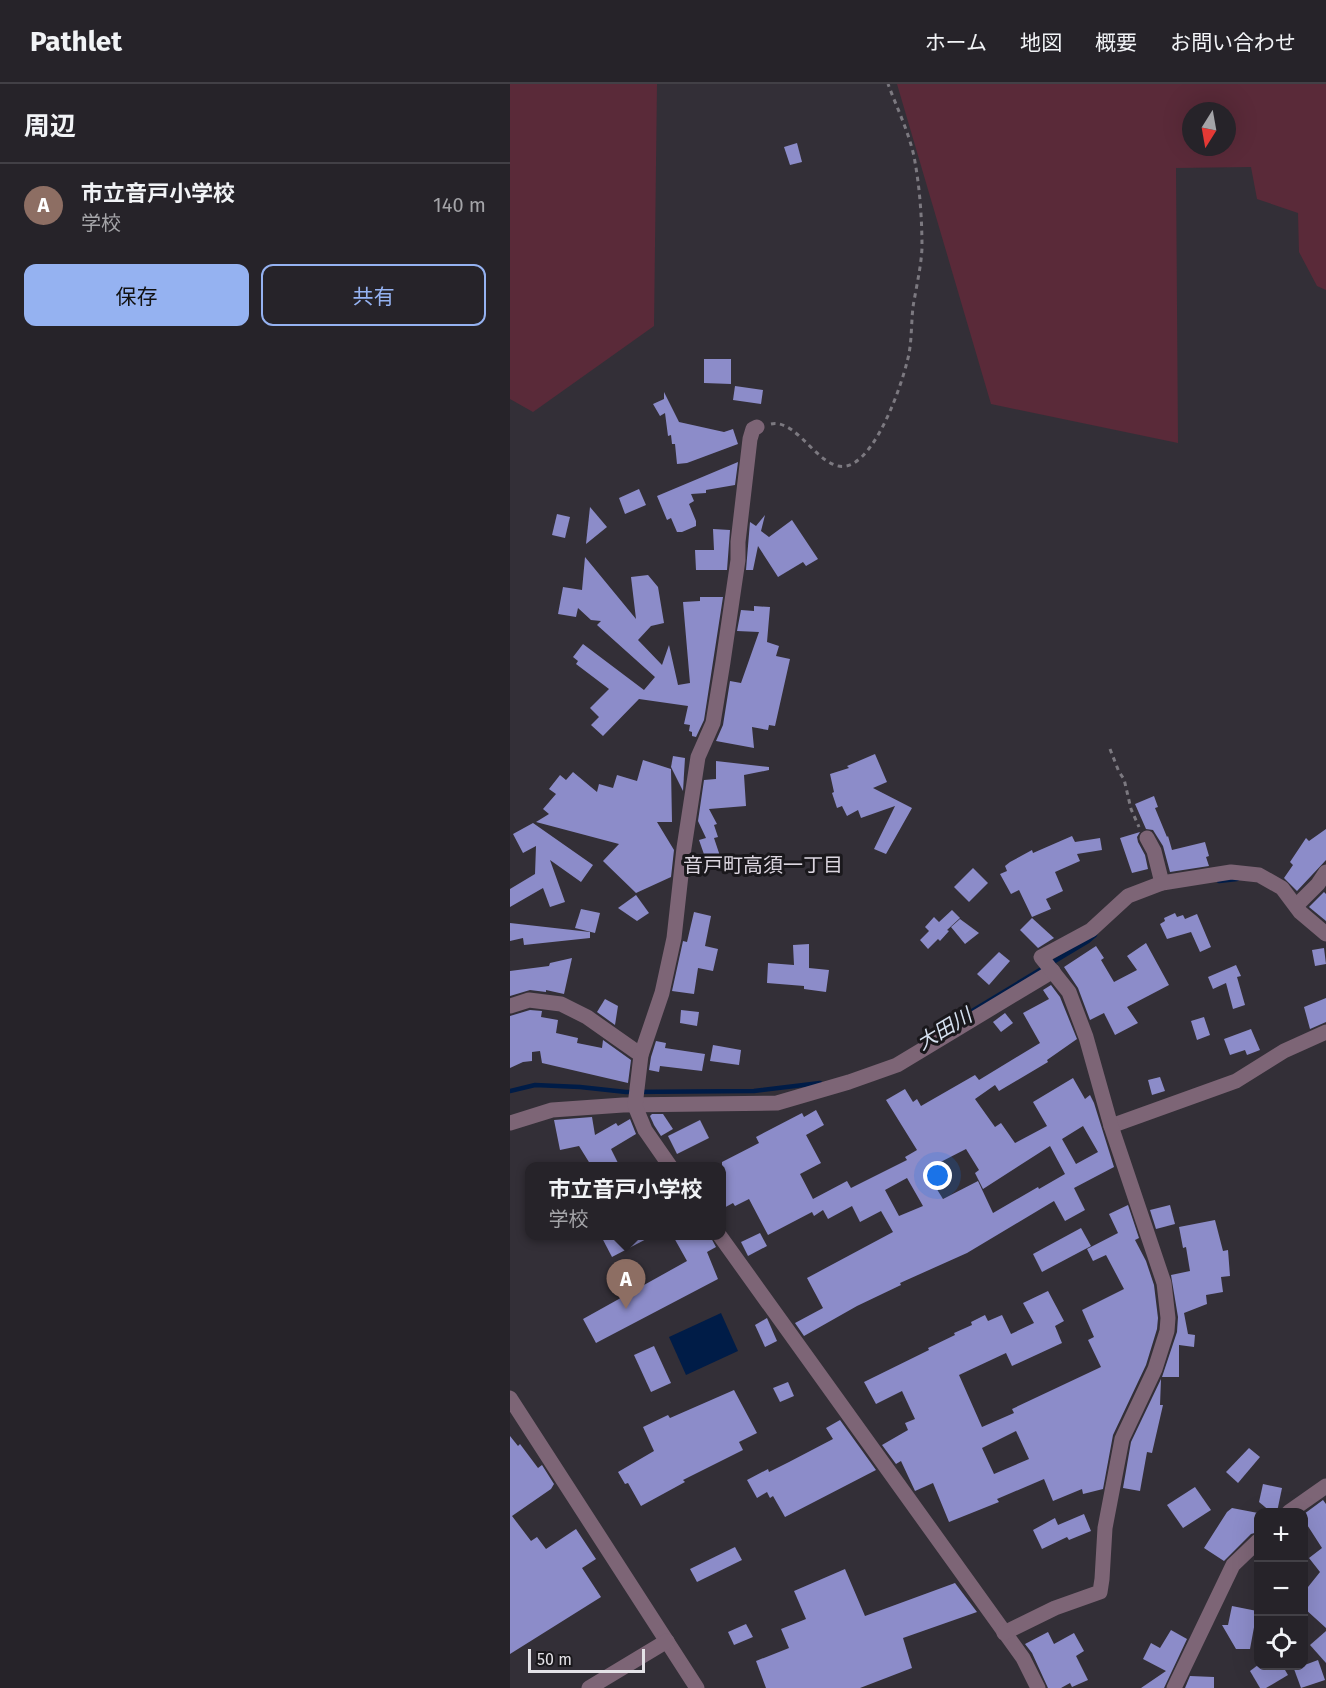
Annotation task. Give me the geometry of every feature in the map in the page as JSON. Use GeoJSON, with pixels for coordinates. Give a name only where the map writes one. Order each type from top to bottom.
{"type":"FeatureCollection","features":[{"type":"Feature","properties":{"kind":"street"},"geometry":{"type":"LineString","coordinates":[[667,1162],[645,1130],[635,1106],[641,1055],[662,993],[674,939],[684,848],[698,757],[713,723],[738,560],[741,509],[750,439],[753,429],[757,427]]}},
{"type":"Feature","properties":{"kind":"street"},"geometry":{"type":"LineString","coordinates":[[1147,838],[1154,851],[1162,883]]}},
{"type":"Feature","properties":{"kind":"street"},"geometry":{"type":"LineString","coordinates":[[1296,906],[1318,884],[1326,872]]}},
{"type":"Feature","properties":{"kind":"street"},"geometry":{"type":"LineString","coordinates":[[1004,1632],[1055,1608],[1100,1592],[1105,1528],[1122,1439],[1155,1369],[1167,1331],[1168,1318],[1164,1283],[1112,1126],[1082,1024],[1069,992],[1041,957],[1091,930],[1128,896],[1162,883],[1231,873],[1259,875],[1282,888],[1300,912],[1326,934]]}},
{"type":"Feature","properties":{"kind":"street"},"geometry":{"type":"LineString","coordinates":[[510,1123],[552,1110],[777,1103],[897,1065],[1053,971]]}},
{"type":"Feature","properties":{"kind":"street"},"geometry":{"type":"LineString","coordinates":[[510,1006],[529,1000],[561,1004],[587,1017],[641,1055]]}},
{"type":"Feature","properties":{"kind":"street"},"geometry":{"type":"LineString","coordinates":[[1112,1126],[1236,1082],[1284,1051],[1326,1032]]}},
{"type":"Feature","properties":{"kind":"street"},"geometry":{"type":"LineString","coordinates":[[723,1240],[1023,1658],[1038,1688]]}},
{"type":"Feature","properties":{"kind":"street"},"geometry":{"type":"LineString","coordinates":[[510,1398],[697,1688]]}},
{"type":"Feature","properties":{"kind":"street"},"geometry":{"type":"LineString","coordinates":[[1295,1508],[1326,1486]]}},
{"type":"Feature","properties":{"kind":"street"},"geometry":{"type":"LineString","coordinates":[[1174,1688],[1233,1565],[1254,1545]]}},
{"type":"Feature","properties":{"kind":"street"},"geometry":{"type":"LineString","coordinates":[[589,1688],[668,1641]]}},
{"type":"Feature","properties":{"kind":"path"},"geometry":{"type":"LineString","coordinates":[[757,427],[778,423],[793,430],[823,460],[836,465],[850,466],[864,455],[888,418],[908,360],[922,250],[915,159],[888,84]]}},
{"type":"Feature","properties":{"kind":"path"},"geometry":{"type":"LineString","coordinates":[[1110,748],[1128,791],[1131,809],[1147,838]]}},
{"type":"Feature","properties":{"kind":"shaded area"},"geometry":{"type":"Polygon","coordinates":[[[510,84],[657,84],[654,326],[533,412],[510,399],[510,84]]]}},
{"type":"Feature","properties":{"kind":"shaded area"},"geometry":{"type":"Polygon","coordinates":[[[897,84],[1326,84],[1326,290],[1317,286],[1299,252],[1298,213],[1257,199],[1251,167],[1176,168],[1178,443],[991,404],[897,84]]]}},
{"type":"Feature","properties":{"kind":"water"},"geometry":{"type":"Polygon","coordinates":[[[721,1313],[738,1351],[686,1375],[669,1337],[721,1313]]]}},
{"type":"Feature","properties":{"kind":"building"},"geometry":{"type":"Polygon","coordinates":[[[797,143],[802,162],[790,165],[784,147],[797,143]]]}},
{"type":"Feature","properties":{"kind":"building"},"geometry":{"type":"Polygon","coordinates":[[[704,359],[731,359],[731,384],[704,383],[704,359]]]}},
{"type":"Feature","properties":{"kind":"building"},"geometry":{"type":"Polygon","coordinates":[[[735,386],[763,390],[761,404],[733,400],[735,386]]]}},
{"type":"Feature","properties":{"kind":"building"},"geometry":{"type":"Polygon","coordinates":[[[664,392],[679,422],[724,432],[733,429],[738,444],[687,463],[677,464],[675,444],[672,444],[671,435],[668,436],[665,413],[660,416],[653,404],[664,399],[664,392]]]}},
{"type":"Feature","properties":{"kind":"building"},"geometry":{"type":"Polygon","coordinates":[[[738,462],[735,485],[706,490],[706,493],[691,494],[694,501],[689,504],[696,526],[677,532],[671,518],[667,520],[657,496],[738,462]]]}},
{"type":"Feature","properties":{"kind":"building"},"geometry":{"type":"Polygon","coordinates":[[[639,489],[646,505],[625,514],[619,498],[639,489]]]}},
{"type":"Feature","properties":{"kind":"building"},"geometry":{"type":"Polygon","coordinates":[[[590,507],[607,527],[586,544],[590,507]]]}},
{"type":"Feature","properties":{"kind":"building"},"geometry":{"type":"Polygon","coordinates":[[[557,514],[570,517],[565,538],[552,535],[557,514]]]}},
{"type":"Feature","properties":{"kind":"building"},"geometry":{"type":"Polygon","coordinates":[[[765,515],[761,531],[769,537],[792,520],[818,559],[806,566],[803,562],[778,577],[758,546],[753,570],[746,570],[750,522],[756,526],[765,515]]]}},
{"type":"Feature","properties":{"kind":"building"},"geometry":{"type":"Polygon","coordinates":[[[713,529],[730,530],[727,570],[696,570],[695,550],[714,550],[713,529]]]}},
{"type":"Feature","properties":{"kind":"building"},"geometry":{"type":"Polygon","coordinates":[[[585,557],[636,619],[631,577],[648,575],[658,587],[664,623],[651,626],[638,640],[662,665],[669,645],[678,685],[690,683],[683,602],[700,601],[700,597],[723,597],[704,720],[696,737],[692,736],[692,732],[689,731],[690,725],[684,724],[688,706],[639,699],[603,736],[591,725],[599,717],[590,708],[609,689],[576,664],[578,661],[573,657],[583,644],[644,690],[655,677],[597,625],[601,621],[591,620],[578,608],[576,617],[558,614],[563,587],[582,590],[585,557]]]}},
{"type":"Feature","properties":{"kind":"building"},"geometry":{"type":"Polygon","coordinates":[[[754,606],[770,607],[767,642],[779,646],[776,656],[790,659],[775,726],[769,725],[768,730],[752,727],[754,748],[716,741],[723,725],[730,681],[741,683],[759,632],[737,631],[741,610],[754,611],[754,606]]]}},
{"type":"Feature","properties":{"kind":"building"},"geometry":{"type":"Polygon","coordinates":[[[875,754],[887,782],[873,788],[912,808],[886,854],[874,849],[895,806],[861,818],[858,810],[847,816],[842,806],[837,808],[832,793],[834,792],[830,774],[849,768],[847,766],[875,754]]]}},
{"type":"Feature","properties":{"kind":"building"},"geometry":{"type":"Polygon","coordinates":[[[673,756],[685,758],[683,791],[671,767],[673,756]]]}},
{"type":"Feature","properties":{"kind":"building"},"geometry":{"type":"Polygon","coordinates":[[[643,760],[671,769],[672,822],[657,822],[674,850],[671,877],[636,893],[603,861],[619,844],[536,822],[549,814],[543,809],[556,794],[549,789],[560,775],[566,780],[573,772],[597,792],[599,784],[613,788],[617,775],[637,781],[643,760]]]}},
{"type":"Feature","properties":{"kind":"building"},"geometry":{"type":"Polygon","coordinates":[[[716,761],[769,767],[769,770],[744,775],[746,806],[709,809],[717,824],[714,825],[718,837],[714,838],[720,856],[706,860],[699,840],[706,838],[698,821],[704,780],[716,779],[716,761]]]}},
{"type":"Feature","properties":{"kind":"building"},"geometry":{"type":"Polygon","coordinates":[[[1154,796],[1158,807],[1155,808],[1172,850],[1205,842],[1209,866],[1170,872],[1163,846],[1153,830],[1146,829],[1135,804],[1154,796]]]}},
{"type":"Feature","properties":{"kind":"building"},"geometry":{"type":"Polygon","coordinates":[[[533,823],[593,865],[581,882],[550,860],[565,902],[550,907],[543,888],[510,907],[510,889],[535,874],[536,846],[523,853],[513,834],[533,823]]]}},
{"type":"Feature","properties":{"kind":"building"},"geometry":{"type":"Polygon","coordinates":[[[1326,829],[1326,860],[1297,891],[1284,878],[1293,865],[1290,862],[1306,838],[1309,841],[1326,829]]]}},
{"type":"Feature","properties":{"kind":"building"},"geometry":{"type":"Polygon","coordinates":[[[1140,832],[1137,837],[1138,842],[1145,855],[1148,869],[1132,873],[1120,838],[1140,832]]]}},
{"type":"Feature","properties":{"kind":"building"},"geometry":{"type":"Polygon","coordinates":[[[1072,836],[1075,842],[1100,838],[1102,850],[1077,854],[1080,861],[1055,872],[1063,891],[1046,899],[1051,909],[1032,917],[1019,890],[1011,894],[1000,874],[1007,871],[1005,866],[1010,862],[1032,850],[1033,853],[1072,836]]]}},
{"type":"Feature","properties":{"kind":"building"},"geometry":{"type":"Polygon","coordinates":[[[973,868],[988,883],[969,902],[954,887],[973,868]]]}},
{"type":"Feature","properties":{"kind":"building"},"geometry":{"type":"Polygon","coordinates":[[[1324,892],[1326,894],[1326,921],[1309,907],[1324,892]]]}},
{"type":"Feature","properties":{"kind":"building"},"geometry":{"type":"Polygon","coordinates":[[[636,895],[649,913],[637,921],[618,908],[636,895]]]}},
{"type":"Feature","properties":{"kind":"building"},"geometry":{"type":"Polygon","coordinates":[[[581,909],[600,913],[595,933],[575,928],[581,909]]]}},
{"type":"Feature","properties":{"kind":"building"},"geometry":{"type":"Polygon","coordinates":[[[952,910],[960,918],[947,930],[949,931],[940,941],[938,939],[928,949],[920,940],[929,931],[925,927],[934,917],[939,922],[952,910]]]}},
{"type":"Feature","properties":{"kind":"building"},"geometry":{"type":"Polygon","coordinates":[[[694,912],[711,916],[705,946],[718,949],[713,971],[698,968],[694,994],[672,991],[683,941],[687,942],[694,912]]]}},
{"type":"Feature","properties":{"kind":"building"},"geometry":{"type":"Polygon","coordinates":[[[1175,913],[1177,917],[1183,915],[1185,919],[1197,914],[1211,947],[1200,952],[1191,932],[1167,939],[1160,924],[1165,921],[1164,918],[1175,913]]]}},
{"type":"Feature","properties":{"kind":"building"},"geometry":{"type":"Polygon","coordinates":[[[1032,918],[1054,938],[1038,948],[1020,930],[1032,918]]]}},
{"type":"Feature","properties":{"kind":"building"},"geometry":{"type":"Polygon","coordinates":[[[960,919],[979,933],[965,944],[951,927],[960,919]]]}},
{"type":"Feature","properties":{"kind":"building"},"geometry":{"type":"Polygon","coordinates":[[[510,923],[590,932],[590,938],[524,945],[523,938],[510,941],[510,923]]]}},
{"type":"Feature","properties":{"kind":"building"},"geometry":{"type":"Polygon","coordinates":[[[1146,943],[1169,985],[1127,1007],[1138,1023],[1115,1035],[1104,1013],[1090,1020],[1078,988],[1064,967],[1096,946],[1114,982],[1137,970],[1127,956],[1146,943]]]}},
{"type":"Feature","properties":{"kind":"building"},"geometry":{"type":"Polygon","coordinates":[[[809,944],[809,968],[829,970],[826,992],[804,989],[804,986],[767,983],[768,963],[794,965],[793,945],[809,944]]]}},
{"type":"Feature","properties":{"kind":"building"},"geometry":{"type":"Polygon","coordinates":[[[1324,948],[1326,964],[1315,966],[1312,950],[1324,948]]]}},
{"type":"Feature","properties":{"kind":"building"},"geometry":{"type":"Polygon","coordinates":[[[999,952],[1010,961],[989,985],[977,974],[999,952]]]}},
{"type":"Feature","properties":{"kind":"building"},"geometry":{"type":"Polygon","coordinates":[[[572,958],[564,994],[546,990],[546,992],[530,990],[510,996],[510,971],[549,966],[550,963],[572,958]]]}},
{"type":"Feature","properties":{"kind":"building"},"geometry":{"type":"Polygon","coordinates":[[[1236,965],[1241,976],[1237,977],[1245,1005],[1233,1009],[1226,983],[1213,989],[1208,977],[1236,965]]]}},
{"type":"Feature","properties":{"kind":"building"},"geometry":{"type":"Polygon","coordinates":[[[1051,985],[1060,997],[1077,1039],[1047,1060],[1048,1062],[999,1091],[995,1085],[975,1099],[995,1127],[1001,1123],[1015,1143],[1047,1126],[1033,1102],[1073,1078],[1085,1099],[1090,1095],[1114,1167],[1074,1188],[1085,1210],[1065,1221],[1054,1201],[967,1253],[900,1283],[901,1285],[857,1306],[804,1336],[795,1323],[823,1308],[807,1278],[893,1232],[881,1211],[860,1222],[852,1206],[828,1219],[823,1210],[814,1216],[812,1212],[768,1235],[749,1199],[735,1206],[733,1203],[726,1207],[726,1162],[722,1162],[759,1143],[756,1137],[802,1113],[804,1117],[816,1110],[824,1125],[806,1135],[821,1163],[800,1174],[813,1199],[847,1181],[851,1188],[907,1160],[905,1157],[917,1150],[886,1100],[905,1089],[913,1102],[917,1099],[921,1106],[975,1075],[979,1080],[1040,1043],[1023,1013],[1049,999],[1043,990],[1051,985]],[[1083,1126],[1062,1139],[1076,1164],[1098,1152],[1083,1126]],[[1050,1146],[983,1189],[975,1173],[979,1170],[966,1149],[925,1170],[943,1199],[978,1181],[993,1213],[1065,1174],[1050,1146]],[[907,1178],[885,1190],[899,1216],[923,1206],[907,1178]]]}},
{"type":"Feature","properties":{"kind":"building"},"geometry":{"type":"Polygon","coordinates":[[[1326,998],[1326,1022],[1310,1029],[1304,1007],[1326,998]]]}},
{"type":"Feature","properties":{"kind":"building"},"geometry":{"type":"Polygon","coordinates":[[[605,999],[618,1006],[615,1025],[597,1012],[605,999]]]}},
{"type":"Feature","properties":{"kind":"building"},"geometry":{"type":"Polygon","coordinates":[[[530,1010],[542,1011],[541,1017],[558,1020],[556,1033],[578,1038],[577,1043],[602,1048],[603,1040],[631,1060],[628,1083],[542,1063],[540,1051],[532,1052],[532,1061],[510,1068],[510,1016],[530,1010]]]}},
{"type":"Feature","properties":{"kind":"building"},"geometry":{"type":"Polygon","coordinates":[[[681,1010],[699,1012],[697,1026],[680,1023],[681,1010]]]}},
{"type":"Feature","properties":{"kind":"building"},"geometry":{"type":"Polygon","coordinates":[[[1005,1013],[1013,1023],[1001,1032],[993,1022],[1005,1013]]]}},
{"type":"Feature","properties":{"kind":"building"},"geometry":{"type":"Polygon","coordinates":[[[1204,1017],[1210,1035],[1197,1040],[1191,1021],[1204,1017]]]}},
{"type":"Feature","properties":{"kind":"building"},"geometry":{"type":"Polygon","coordinates":[[[1251,1029],[1260,1050],[1247,1055],[1245,1050],[1230,1055],[1224,1039],[1251,1029]]]}},
{"type":"Feature","properties":{"kind":"building"},"geometry":{"type":"Polygon","coordinates":[[[656,1041],[666,1043],[665,1048],[705,1054],[702,1071],[660,1066],[659,1072],[649,1070],[656,1041]]]}},
{"type":"Feature","properties":{"kind":"building"},"geometry":{"type":"Polygon","coordinates":[[[713,1045],[741,1050],[739,1065],[710,1061],[713,1045]]]}},
{"type":"Feature","properties":{"kind":"building"},"geometry":{"type":"Polygon","coordinates":[[[1160,1077],[1165,1091],[1152,1095],[1148,1080],[1160,1077]]]}},
{"type":"Feature","properties":{"kind":"building"},"geometry":{"type":"Polygon","coordinates":[[[663,1114],[673,1129],[661,1136],[650,1116],[663,1114]]]}},
{"type":"Feature","properties":{"kind":"building"},"geometry":{"type":"Polygon","coordinates":[[[592,1117],[595,1135],[616,1123],[618,1126],[630,1119],[636,1134],[611,1149],[618,1162],[589,1162],[579,1146],[560,1150],[554,1120],[592,1117]]]}},
{"type":"Feature","properties":{"kind":"building"},"geometry":{"type":"Polygon","coordinates":[[[700,1120],[709,1138],[677,1154],[668,1136],[700,1120]]]}},
{"type":"Feature","properties":{"kind":"building"},"geometry":{"type":"Polygon","coordinates":[[[1128,1205],[1139,1238],[1135,1240],[1146,1261],[1154,1285],[1158,1318],[1146,1365],[1113,1435],[1103,1489],[1083,1494],[1082,1489],[1053,1501],[1044,1479],[997,1499],[999,1502],[949,1522],[933,1483],[915,1491],[901,1461],[896,1464],[882,1445],[908,1430],[905,1423],[915,1419],[902,1391],[876,1404],[864,1382],[929,1350],[928,1348],[955,1335],[954,1333],[972,1325],[971,1322],[985,1315],[988,1321],[1002,1315],[1011,1334],[1034,1323],[1023,1303],[1048,1291],[1064,1321],[1055,1326],[1062,1343],[1012,1366],[1006,1353],[959,1375],[982,1427],[1014,1413],[1012,1409],[1101,1367],[1088,1340],[1094,1337],[1082,1310],[1124,1289],[1106,1255],[1093,1261],[1087,1249],[1118,1233],[1109,1214],[1128,1205]],[[1016,1431],[982,1448],[994,1474],[1029,1459],[1016,1431]]]}},
{"type":"Feature","properties":{"kind":"building"},"geometry":{"type":"Polygon","coordinates":[[[1170,1205],[1175,1224],[1156,1229],[1150,1210],[1170,1205]]]}},
{"type":"Feature","properties":{"kind":"building"},"geometry":{"type":"Polygon","coordinates":[[[1215,1220],[1223,1251],[1228,1250],[1230,1276],[1221,1277],[1223,1292],[1206,1295],[1207,1304],[1184,1313],[1188,1334],[1195,1335],[1194,1347],[1179,1345],[1179,1377],[1162,1377],[1177,1332],[1178,1317],[1171,1275],[1190,1271],[1186,1247],[1183,1248],[1179,1227],[1215,1220]]]}},
{"type":"Feature","properties":{"kind":"building"},"geometry":{"type":"Polygon","coordinates":[[[1081,1228],[1091,1246],[1042,1272],[1033,1254],[1081,1228]]]}},
{"type":"Feature","properties":{"kind":"building"},"geometry":{"type":"Polygon","coordinates":[[[760,1233],[767,1246],[748,1256],[741,1242],[760,1233]]]}},
{"type":"Feature","properties":{"kind":"building"},"geometry":{"type":"Polygon","coordinates":[[[603,1240],[644,1240],[612,1257],[603,1240]]]}},
{"type":"Feature","properties":{"kind":"building"},"geometry":{"type":"Polygon","coordinates":[[[675,1240],[712,1240],[716,1247],[707,1252],[718,1279],[596,1343],[583,1319],[687,1261],[675,1240]]]}},
{"type":"Feature","properties":{"kind":"building"},"geometry":{"type":"Polygon","coordinates":[[[767,1318],[777,1341],[765,1347],[755,1325],[767,1318]]]}},
{"type":"Feature","properties":{"kind":"building"},"geometry":{"type":"Polygon","coordinates":[[[654,1346],[671,1383],[651,1392],[634,1355],[654,1346]]]}},
{"type":"Feature","properties":{"kind":"building"},"geometry":{"type":"Polygon","coordinates":[[[1161,1379],[1160,1405],[1163,1405],[1152,1453],[1147,1452],[1140,1491],[1123,1488],[1131,1442],[1161,1379]]]}},
{"type":"Feature","properties":{"kind":"building"},"geometry":{"type":"Polygon","coordinates":[[[788,1382],[794,1396],[780,1402],[773,1388],[788,1382]]]}},
{"type":"Feature","properties":{"kind":"building"},"geometry":{"type":"Polygon","coordinates":[[[734,1390],[757,1433],[739,1442],[743,1450],[683,1480],[685,1482],[641,1506],[628,1483],[625,1484],[618,1472],[654,1451],[643,1427],[668,1415],[670,1418],[734,1390]]]}},
{"type":"Feature","properties":{"kind":"building"},"geometry":{"type":"Polygon","coordinates":[[[840,1420],[876,1470],[785,1517],[773,1496],[770,1498],[767,1492],[757,1498],[747,1480],[768,1469],[769,1472],[833,1439],[826,1428],[840,1420]]]}},
{"type":"Feature","properties":{"kind":"building"},"geometry":{"type":"Polygon","coordinates":[[[510,1436],[518,1446],[520,1444],[538,1468],[542,1465],[554,1484],[551,1489],[512,1516],[531,1541],[537,1537],[546,1549],[576,1529],[596,1559],[582,1568],[601,1597],[510,1654],[510,1436]]]}},
{"type":"Feature","properties":{"kind":"building"},"geometry":{"type":"Polygon","coordinates":[[[1249,1448],[1260,1457],[1238,1483],[1226,1472],[1249,1448]]]}},
{"type":"Feature","properties":{"kind":"building"},"geometry":{"type":"Polygon","coordinates":[[[1263,1484],[1282,1488],[1278,1508],[1266,1508],[1259,1502],[1263,1484]]]}},
{"type":"Feature","properties":{"kind":"building"},"geometry":{"type":"Polygon","coordinates":[[[1195,1487],[1211,1510],[1183,1528],[1167,1505],[1195,1487]]]}},
{"type":"Feature","properties":{"kind":"building"},"geometry":{"type":"Polygon","coordinates":[[[1323,1500],[1326,1504],[1326,1628],[1308,1612],[1308,1587],[1320,1572],[1309,1558],[1322,1548],[1308,1526],[1308,1511],[1323,1500]]]}},
{"type":"Feature","properties":{"kind":"building"},"geometry":{"type":"Polygon","coordinates":[[[1232,1508],[1254,1512],[1254,1533],[1224,1561],[1204,1548],[1227,1512],[1232,1508]]]}},
{"type":"Feature","properties":{"kind":"building"},"geometry":{"type":"Polygon","coordinates":[[[1084,1514],[1091,1531],[1069,1540],[1067,1537],[1042,1549],[1033,1530],[1055,1518],[1058,1525],[1084,1514]]]}},
{"type":"Feature","properties":{"kind":"building"},"geometry":{"type":"Polygon","coordinates":[[[735,1547],[742,1560],[697,1582],[690,1569],[735,1547]]]}},
{"type":"Feature","properties":{"kind":"building"},"geometry":{"type":"Polygon","coordinates":[[[845,1569],[865,1616],[955,1583],[977,1612],[903,1638],[912,1668],[860,1688],[766,1688],[756,1661],[789,1648],[781,1629],[806,1619],[794,1591],[845,1569]]]}},
{"type":"Feature","properties":{"kind":"building"},"geometry":{"type":"Polygon","coordinates":[[[1232,1606],[1254,1610],[1250,1649],[1236,1649],[1222,1625],[1228,1625],[1232,1606]]]}},
{"type":"Feature","properties":{"kind":"building"},"geometry":{"type":"Polygon","coordinates":[[[746,1624],[753,1637],[734,1645],[728,1632],[746,1624]]]}},
{"type":"Feature","properties":{"kind":"building"},"geometry":{"type":"Polygon","coordinates":[[[1171,1630],[1187,1639],[1164,1688],[1141,1688],[1166,1671],[1143,1659],[1151,1643],[1160,1648],[1171,1630]]]}},
{"type":"Feature","properties":{"kind":"building"},"geometry":{"type":"Polygon","coordinates":[[[1326,1631],[1326,1663],[1310,1645],[1326,1631]]]}},
{"type":"Feature","properties":{"kind":"building"},"geometry":{"type":"Polygon","coordinates":[[[1048,1632],[1054,1644],[1074,1633],[1084,1651],[1076,1656],[1088,1680],[1072,1687],[1070,1683],[1061,1688],[1048,1688],[1032,1653],[1025,1644],[1048,1632]]]}},
{"type":"Feature","properties":{"kind":"building"},"geometry":{"type":"Polygon","coordinates":[[[1318,1660],[1325,1680],[1301,1688],[1294,1670],[1308,1670],[1308,1664],[1318,1660]]]}},
{"type":"Feature","properties":{"kind":"building"},"geometry":{"type":"Polygon","coordinates":[[[1254,1668],[1254,1670],[1285,1670],[1288,1675],[1266,1688],[1260,1688],[1250,1671],[1254,1668]]]}},
{"type":"Feature","properties":{"kind":"building"},"geometry":{"type":"Polygon","coordinates":[[[1190,1676],[1214,1677],[1214,1688],[1185,1688],[1190,1676]]]}},
{"type":"Feature","properties":{"kind":"waterway","name":"大田川"},"geometry":{"type":"LineString","coordinates":[[1219,881],[1237,879]]}},
{"type":"Feature","properties":{"kind":"waterway","name":"大田川"},"geometry":{"type":"LineString","coordinates":[[934,1034],[1095,935]]}},
{"type":"Feature","properties":{"kind":"waterway","name":"大田川"},"geometry":{"type":"LineString","coordinates":[[510,1091],[535,1085],[626,1092],[754,1091],[820,1083]]}},
{"type":"Feature","properties":{"kind":"place","name":"市立音戸小学校"},"geometry":{"type":"Point","coordinates":[626,1309]}},
{"type":"Feature","properties":{"kind":"district","name":"音戸町高須一丁目"},"geometry":{"type":"Point","coordinates":[763,865]}}]}
